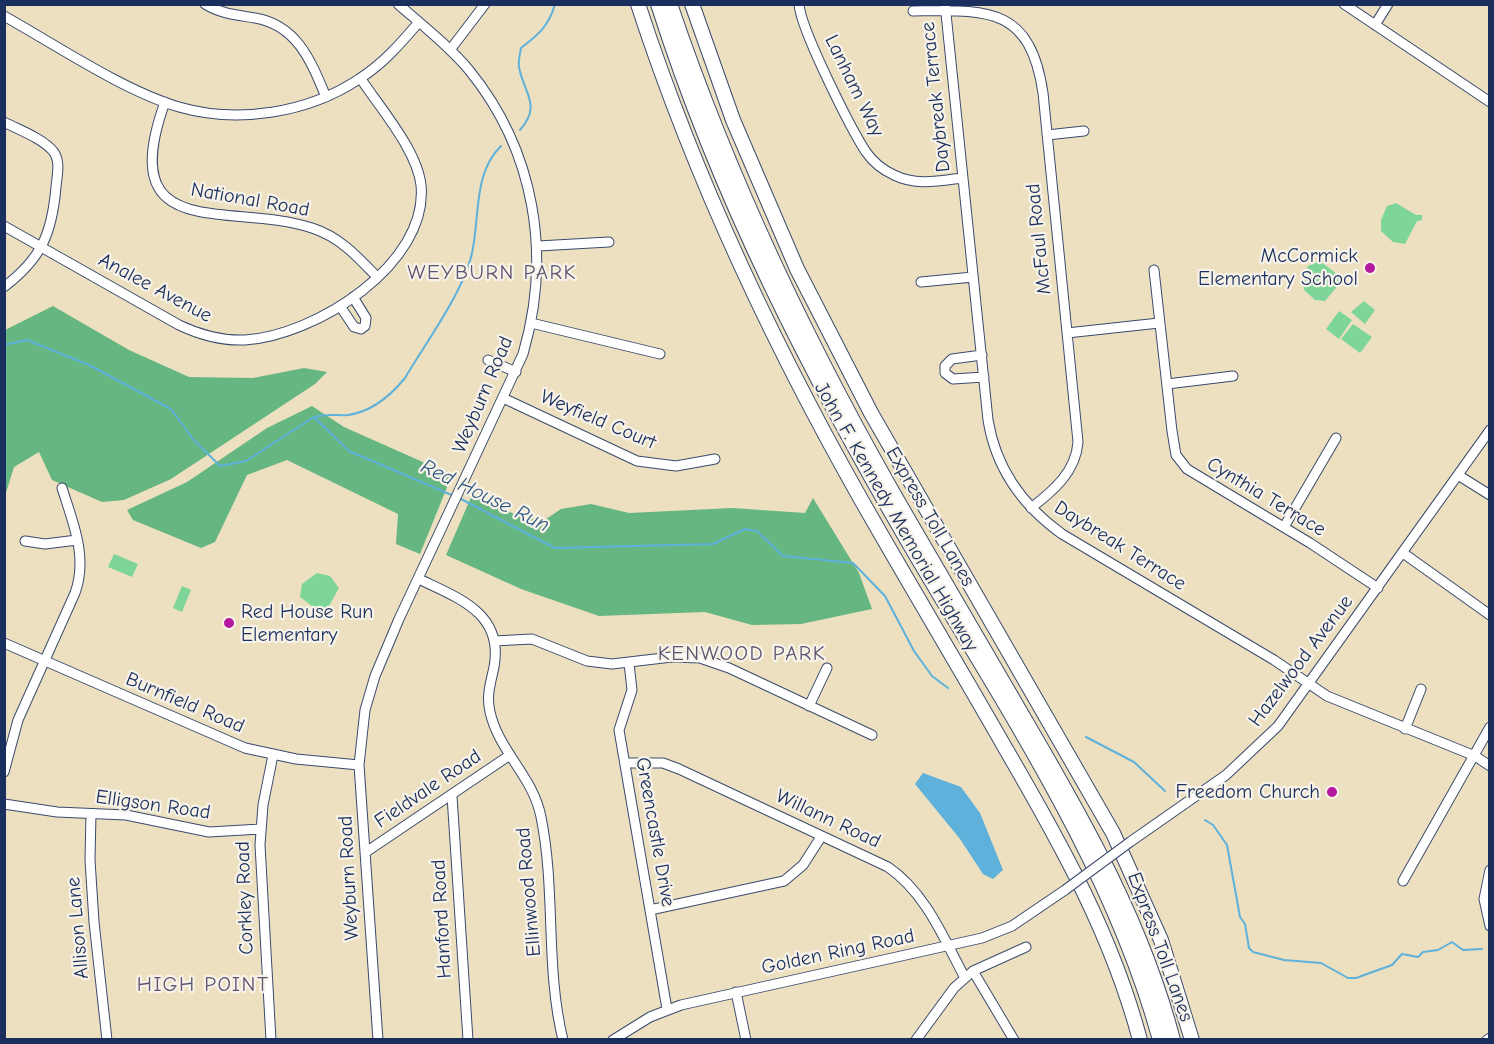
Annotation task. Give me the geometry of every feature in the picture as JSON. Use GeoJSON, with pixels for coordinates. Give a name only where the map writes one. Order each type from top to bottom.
{"type":"FeatureCollection","features":[{"type":"Feature","properties":{"kind":"highway","name":"John F. Kennedy Memorial Highway"},"geometry":{"type":"LineString","coordinates":[[638,4],[703,181],[766,323],[845,472],[1064,848],[1102,928],[1140,1040]]}},
{"type":"Feature","properties":{"kind":"highway","name":"Express Toll Lanes"},"geometry":{"type":"LineString","coordinates":[[658,4],[720,172],[781,308],[862,462],[1085,846],[1126,935],[1160,1040]]}},
{"type":"Feature","properties":{"kind":"highway","name":"Express Toll Lanes"},"geometry":{"type":"LineString","coordinates":[[670,4],[722,147],[792,304],[880,471],[1098,844],[1138,933],[1173,1040]]}},
{"type":"Feature","properties":{"kind":"highway","name":"John F. Kennedy Memorial Highway"},"geometry":{"type":"LineString","coordinates":[[692,4],[733,120],[797,269],[871,413],[1113,833],[1161,940],[1192,1040]]}},
{"type":"Feature","properties":{"kind":"street"},"geometry":{"type":"LineString","coordinates":[[205,4],[230,15],[271,21],[286,30],[304,50],[326,97]]}},
{"type":"Feature","properties":{"kind":"street","name":"Weyburn Road"},"geometry":{"type":"LineString","coordinates":[[378,1040],[359,765],[365,710],[375,676],[516,372],[531,323],[538,246],[531,194],[511,137],[489,98],[450,50],[398,4]]}},
{"type":"Feature","properties":{"kind":"street"},"geometry":{"type":"LineString","coordinates":[[450,50],[485,4]]}},
{"type":"Feature","properties":{"kind":"street","name":"Lanham Way"},"geometry":{"type":"LineString","coordinates":[[800,4],[807,32],[856,134],[870,157],[892,174],[910,181],[962,178]]}},
{"type":"Feature","properties":{"kind":"street"},"geometry":{"type":"LineString","coordinates":[[1344,4],[1490,102]]}},
{"type":"Feature","properties":{"kind":"street"},"geometry":{"type":"LineString","coordinates":[[1375,25],[1388,4]]}},
{"type":"Feature","properties":{"kind":"street","name":"Daybreak Terrace"},"geometry":{"type":"LineString","coordinates":[[945,8],[988,420],[994,447],[1012,483],[1031,508],[1062,534],[1274,660],[1309,685],[1341,703],[1475,756],[1490,766]]}},
{"type":"Feature","properties":{"kind":"street","name":"McFaul Road"},"geometry":{"type":"LineString","coordinates":[[913,11],[945,8],[985,12],[1004,21],[1026,40],[1033,50],[1040,74],[1077,452],[1064,478],[1031,508]]}},
{"type":"Feature","properties":{"kind":"street"},"geometry":{"type":"LineString","coordinates":[[4,16],[130,86],[165,102],[204,113],[236,115],[271,112],[326,97],[361,78],[391,53],[419,22]]}},
{"type":"Feature","properties":{"kind":"street","name":"Analee Avenue"},"geometry":{"type":"LineString","coordinates":[[4,226],[179,325],[213,338],[243,340],[274,336],[320,318],[353,297],[377,277],[412,236],[420,210],[421,185],[414,160],[361,78]]}},
{"type":"Feature","properties":{"kind":"street","name":"National Road"},"geometry":{"type":"LineString","coordinates":[[165,102],[156,133],[152,160],[156,182],[173,203],[195,213],[288,222],[312,228],[340,242],[377,277]]}},
{"type":"Feature","properties":{"kind":"street"},"geometry":{"type":"LineString","coordinates":[[4,122],[47,146],[57,158],[54,213],[42,247],[30,265],[4,287]]}},
{"type":"Feature","properties":{"kind":"street"},"geometry":{"type":"LineString","coordinates":[[1047,135],[1084,131]]}},
{"type":"Feature","properties":{"kind":"street"},"geometry":{"type":"LineString","coordinates":[[538,246],[609,242]]}},
{"type":"Feature","properties":{"kind":"street","name":"Cynthia Terrace"},"geometry":{"type":"LineString","coordinates":[[1154,270],[1175,450],[1182,465],[1204,482],[1284,527],[1378,588]]}},
{"type":"Feature","properties":{"kind":"street"},"geometry":{"type":"LineString","coordinates":[[921,282],[973,277]]}},
{"type":"Feature","properties":{"kind":"street"},"geometry":{"type":"LineString","coordinates":[[340,306],[354,327],[361,329],[365,326],[366,318],[353,297]]}},
{"type":"Feature","properties":{"kind":"street"},"geometry":{"type":"LineString","coordinates":[[531,323],[660,354]]}},
{"type":"Feature","properties":{"kind":"street"},"geometry":{"type":"LineString","coordinates":[[1067,333],[1159,323]]}},
{"type":"Feature","properties":{"kind":"street"},"geometry":{"type":"LineString","coordinates":[[982,355],[952,359],[945,366],[945,373],[953,379],[984,377]]}},
{"type":"Feature","properties":{"kind":"street"},"geometry":{"type":"LineString","coordinates":[[488,360],[516,372]]}},
{"type":"Feature","properties":{"kind":"street"},"geometry":{"type":"LineString","coordinates":[[1167,384],[1233,376]]}},
{"type":"Feature","properties":{"kind":"street","name":"Weyfield Court"},"geometry":{"type":"LineString","coordinates":[[503,398],[637,461],[676,466],[716,459]]}},
{"type":"Feature","properties":{"kind":"street","name":"Hazelwood Avenue"},"geometry":{"type":"LineString","coordinates":[[1065,890],[1238,765],[1278,726],[1490,430]]}},
{"type":"Feature","properties":{"kind":"street"},"geometry":{"type":"LineString","coordinates":[[1284,527],[1336,438]]}},
{"type":"Feature","properties":{"kind":"street"},"geometry":{"type":"LineString","coordinates":[[1458,475],[1490,495]]}},
{"type":"Feature","properties":{"kind":"street"},"geometry":{"type":"LineString","coordinates":[[4,772],[6,748],[78,585],[81,563],[62,488]]}},
{"type":"Feature","properties":{"kind":"street"},"geometry":{"type":"LineString","coordinates":[[26,541],[45,544],[77,540]]}},
{"type":"Feature","properties":{"kind":"street"},"geometry":{"type":"LineString","coordinates":[[1403,553],[1490,615]]}},
{"type":"Feature","properties":{"kind":"street","name":"Ellinwood Road"},"geometry":{"type":"LineString","coordinates":[[419,579],[474,608],[487,621],[494,641],[495,655],[488,700],[494,723],[510,755],[529,781],[542,819],[554,986],[563,1040]]}},
{"type":"Feature","properties":{"kind":"street"},"geometry":{"type":"LineString","coordinates":[[494,641],[532,639],[587,661],[629,663],[672,657],[700,658],[729,668],[872,735]]}},
{"type":"Feature","properties":{"kind":"street","name":"Burnfield Road"},"geometry":{"type":"LineString","coordinates":[[4,643],[245,748],[318,762],[359,765]]}},
{"type":"Feature","properties":{"kind":"street","name":"Greencastle Drive"},"geometry":{"type":"LineString","coordinates":[[629,663],[632,690],[619,730],[667,1009]]}},
{"type":"Feature","properties":{"kind":"street"},"geometry":{"type":"LineString","coordinates":[[809,706],[827,668]]}},
{"type":"Feature","properties":{"kind":"street"},"geometry":{"type":"LineString","coordinates":[[1405,729],[1421,689]]}},
{"type":"Feature","properties":{"kind":"street"},"geometry":{"type":"LineString","coordinates":[[1402,881],[1490,727]]}},
{"type":"Feature","properties":{"kind":"street","name":"Corkley Road"},"geometry":{"type":"LineString","coordinates":[[271,1040],[261,829],[273,755]]}},
{"type":"Feature","properties":{"kind":"street","name":"Fieldvale Road"},"geometry":{"type":"LineString","coordinates":[[366,852],[510,755]]}},
{"type":"Feature","properties":{"kind":"street","name":"Willann Road"},"geometry":{"type":"LineString","coordinates":[[626,763],[644,761],[669,765],[880,863],[903,878],[925,905],[965,978]]}},
{"type":"Feature","properties":{"kind":"street","name":"Hanford Road"},"geometry":{"type":"LineString","coordinates":[[452,796],[468,1040]]}},
{"type":"Feature","properties":{"kind":"street","name":"Elligson Road"},"geometry":{"type":"LineString","coordinates":[[4,804],[91,814],[134,816],[209,832],[261,829]]}},
{"type":"Feature","properties":{"kind":"street","name":"Allison Lane"},"geometry":{"type":"LineString","coordinates":[[91,814],[90,860],[94,922],[107,1040]]}},
{"type":"Feature","properties":{"kind":"street"},"geometry":{"type":"LineString","coordinates":[[651,910],[784,880],[803,865],[821,837]]}},
{"type":"Feature","properties":{"kind":"street"},"geometry":{"type":"LineString","coordinates":[[1490,870],[1484,899],[1490,926]]}},
{"type":"Feature","properties":{"kind":"street","name":"Golden Ring Road"},"geometry":{"type":"LineString","coordinates":[[613,1040],[667,1009],[982,938],[1012,926],[1065,890]]}},
{"type":"Feature","properties":{"kind":"street"},"geometry":{"type":"LineString","coordinates":[[916,1040],[973,971],[1026,946]]}},
{"type":"Feature","properties":{"kind":"street"},"geometry":{"type":"LineString","coordinates":[[973,971],[1014,1040]]}},
{"type":"Feature","properties":{"kind":"street"},"geometry":{"type":"LineString","coordinates":[[736,992],[746,1040]]}},
{"type":"Feature","properties":{"kind":"green space"},"geometry":{"type":"Polygon","coordinates":[[[1396,203],[1416,215],[1422,215],[1422,220],[1417,221],[1405,244],[1393,242],[1381,231],[1381,220],[1387,206],[1396,203]]]}},
{"type":"Feature","properties":{"kind":"green space"},"geometry":{"type":"Polygon","coordinates":[[[1320,261],[1338,275],[1345,275],[1346,283],[1340,283],[1325,301],[1315,300],[1304,290],[1303,280],[1308,266],[1320,261]]]}},
{"type":"Feature","properties":{"kind":"green space"},"geometry":{"type":"Polygon","coordinates":[[[1364,301],[1375,310],[1365,324],[1351,312],[1364,301]]]}},
{"type":"Feature","properties":{"kind":"green space"},"geometry":{"type":"Polygon","coordinates":[[[53,306],[129,350],[189,377],[253,378],[304,368],[327,372],[315,384],[171,479],[124,500],[102,502],[52,480],[39,452],[14,467],[5,496],[5,330],[53,306]]]}},
{"type":"Feature","properties":{"kind":"green space"},"geometry":{"type":"Polygon","coordinates":[[[1339,311],[1352,320],[1339,339],[1326,329],[1339,311]]]}},
{"type":"Feature","properties":{"kind":"green space"},"geometry":{"type":"Polygon","coordinates":[[[1353,324],[1372,337],[1360,353],[1341,339],[1353,324]]]}},
{"type":"Feature","properties":{"kind":"green space"},"geometry":{"type":"Polygon","coordinates":[[[312,406],[344,427],[452,475],[420,554],[396,544],[398,514],[287,460],[247,475],[215,542],[201,548],[133,520],[127,510],[187,482],[267,428],[312,406]]]}},
{"type":"Feature","properties":{"kind":"green space"},"geometry":{"type":"Polygon","coordinates":[[[472,495],[523,518],[546,519],[561,509],[591,504],[629,513],[732,508],[805,513],[813,498],[859,573],[872,609],[801,624],[752,625],[705,612],[599,616],[521,589],[446,555],[472,495]]]}},
{"type":"Feature","properties":{"kind":"green space"},"geometry":{"type":"Polygon","coordinates":[[[114,554],[138,564],[132,577],[108,567],[114,554]]]}},
{"type":"Feature","properties":{"kind":"green space"},"geometry":{"type":"Polygon","coordinates":[[[317,573],[330,576],[339,588],[324,615],[300,597],[302,584],[317,573]]]}},
{"type":"Feature","properties":{"kind":"green space"},"geometry":{"type":"Polygon","coordinates":[[[182,586],[191,590],[182,612],[173,608],[182,586]]]}},
{"type":"Feature","properties":{"kind":"water"},"geometry":{"type":"Polygon","coordinates":[[[923,773],[961,787],[980,813],[1003,870],[993,879],[983,874],[960,839],[915,784],[923,773]]]}},
{"type":"Feature","properties":{"kind":"waterway"},"geometry":{"type":"LineString","coordinates":[[520,130],[530,113],[531,106],[519,67],[521,48],[542,29],[550,18],[555,4]]}},
{"type":"Feature","properties":{"kind":"waterway"},"geometry":{"type":"LineString","coordinates":[[315,417],[348,415],[365,410],[387,396],[405,378],[453,300],[468,268],[482,182],[492,157],[501,146]]}},
{"type":"Feature","properties":{"kind":"waterway","name":"Red House Run"},"geometry":{"type":"LineString","coordinates":[[4,345],[27,340],[89,365],[171,409],[193,439],[220,466],[246,461],[314,417],[349,451],[454,496]]}},
{"type":"Feature","properties":{"kind":"waterway","name":"Red House Run"},"geometry":{"type":"LineString","coordinates":[[459,498],[555,548],[713,544],[745,529],[757,531],[783,556],[853,563],[885,596],[914,651],[932,676],[948,688]]}},
{"type":"Feature","properties":{"kind":"waterway","name":"Red House Run"},"geometry":{"type":"LineString","coordinates":[[1086,737],[1134,762],[1165,791]]}},
{"type":"Feature","properties":{"kind":"waterway","name":"Red House Run"},"geometry":{"type":"LineString","coordinates":[[1205,820],[1213,825],[1227,845],[1240,917],[1245,924],[1249,948],[1253,952],[1284,960],[1321,963],[1348,978],[1356,978],[1392,965],[1402,954],[1418,957],[1423,952],[1438,950],[1452,942],[1463,950],[1482,949]]}},
{"type":"Feature","properties":{"kind":"place","name":"McCormick Elementary School"},"geometry":{"type":"Point","coordinates":[1370,268]}},
{"type":"Feature","properties":{"kind":"place","name":"Red House Run Elementary"},"geometry":{"type":"Point","coordinates":[229,623]}},
{"type":"Feature","properties":{"kind":"place","name":"Freedom Church"},"geometry":{"type":"Point","coordinates":[1332,792]}},
{"type":"Feature","properties":{"kind":"district","name":"WEYBURN PARK"},"geometry":{"type":"Point","coordinates":[492,273]}},
{"type":"Feature","properties":{"kind":"district","name":"KENWOOD PARK"},"geometry":{"type":"Point","coordinates":[742,654]}},
{"type":"Feature","properties":{"kind":"district","name":"HIGH POINT"},"geometry":{"type":"Point","coordinates":[203,985]}}]}
